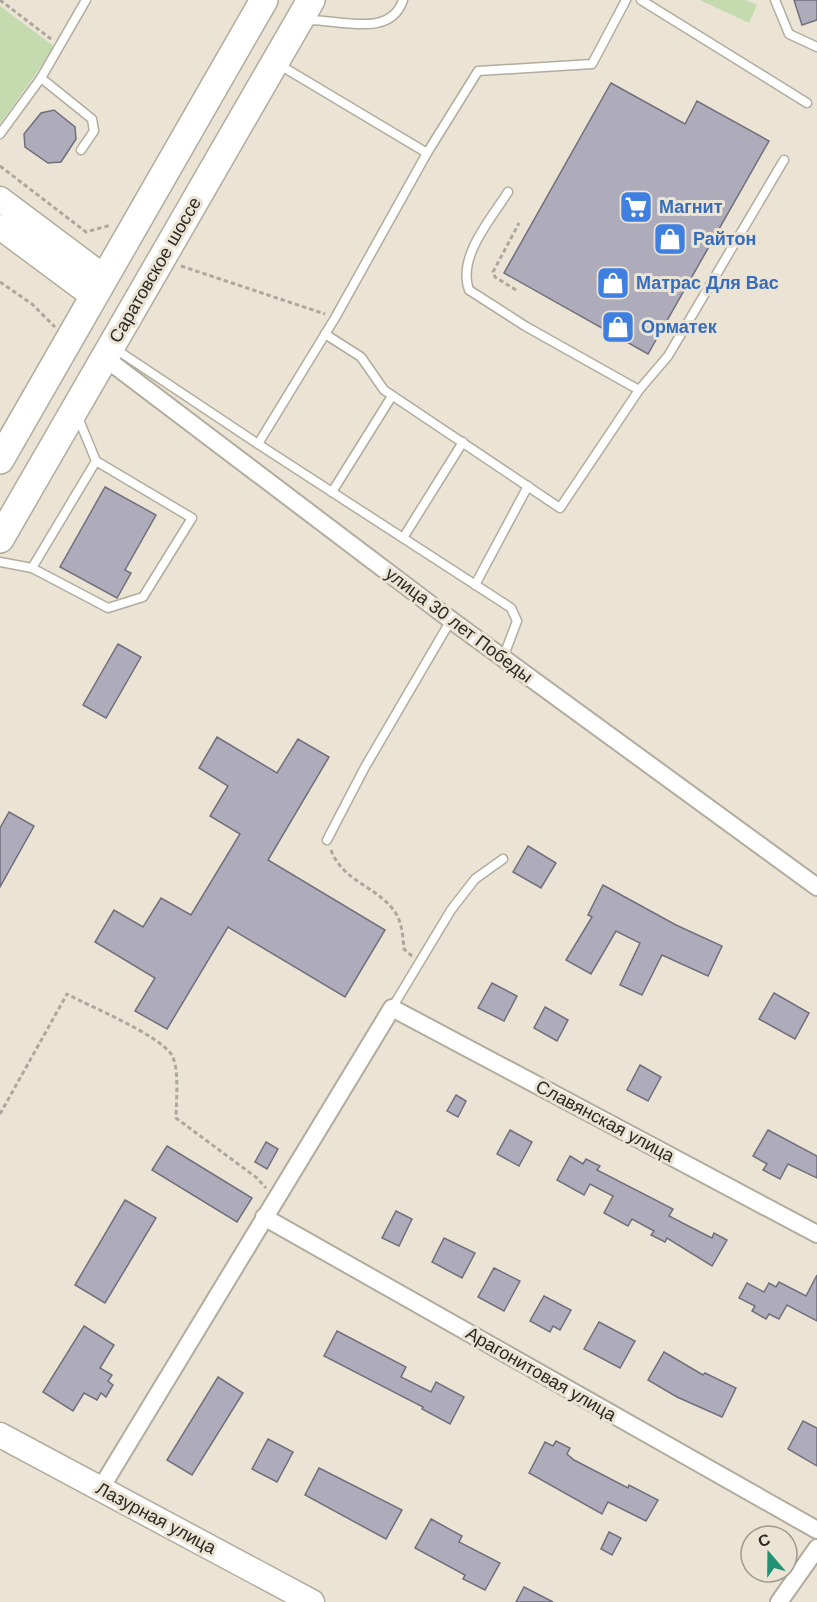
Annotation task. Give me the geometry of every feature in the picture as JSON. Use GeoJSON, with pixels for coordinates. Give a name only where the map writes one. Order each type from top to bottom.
{"type":"FeatureCollection","features":[{"type":"Feature","properties":{"kind":"main road"},"geometry":{"type":"LineString","coordinates":[[0,460],[264,0]]}},
{"type":"Feature","properties":{"kind":"main road","name":"Саратовское шоссе"},"geometry":{"type":"LineString","coordinates":[[0,540],[305,10]]}},
{"type":"Feature","properties":{"kind":"main road"},"geometry":{"type":"LineString","coordinates":[[99,287],[131,309]]}},
{"type":"Feature","properties":{"kind":"street"},"geometry":{"type":"LineString","coordinates":[[0,199],[99,287]]}},
{"type":"Feature","properties":{"kind":"street"},"geometry":{"type":"LineString","coordinates":[[0,227],[99,287]]}},
{"type":"Feature","properties":{"kind":"street","name":"улица 30 лет Победы"},"geometry":{"type":"LineString","coordinates":[[108,352],[451,620],[817,888]]}},
{"type":"Feature","properties":{"kind":"street"},"geometry":{"type":"LineString","coordinates":[[101,1488],[392,1008]]}},
{"type":"Feature","properties":{"kind":"street","name":"Славянская улица"},"geometry":{"type":"LineString","coordinates":[[392,1008],[817,1234]]}},
{"type":"Feature","properties":{"kind":"street","name":"Арагонитовая улица"},"geometry":{"type":"LineString","coordinates":[[264,1217],[817,1530]]}},
{"type":"Feature","properties":{"kind":"street","name":"Лазурная улица"},"geometry":{"type":"LineString","coordinates":[[0,1435],[312,1602]]}},
{"type":"Feature","properties":{"kind":"street"},"geometry":{"type":"LineString","coordinates":[[779,1602],[817,1548]]}},
{"type":"Feature","properties":{"kind":"lane"},"geometry":{"type":"LineString","coordinates":[[0,134],[41,78],[86,0]]}},
{"type":"Feature","properties":{"kind":"lane"},"geometry":{"type":"LineString","coordinates":[[305,10],[318,19],[374,24],[386,21],[399,10],[403,0]]}},
{"type":"Feature","properties":{"kind":"lane"},"geometry":{"type":"LineString","coordinates":[[258,444],[335,318],[427,153],[478,71],[591,64],[627,0]]}},
{"type":"Feature","properties":{"kind":"lane"},"geometry":{"type":"LineString","coordinates":[[641,0],[807,103]]}},
{"type":"Feature","properties":{"kind":"lane"},"geometry":{"type":"LineString","coordinates":[[775,0],[789,34],[817,47]]}},
{"type":"Feature","properties":{"kind":"lane"},"geometry":{"type":"LineString","coordinates":[[274,62],[427,153]]}},
{"type":"Feature","properties":{"kind":"lane"},"geometry":{"type":"LineString","coordinates":[[41,78],[92,119],[94,131],[81,150]]}},
{"type":"Feature","properties":{"kind":"lane"},"geometry":{"type":"LineString","coordinates":[[325,334],[361,357],[384,390],[392,396],[560,508],[639,390],[669,356],[784,160]]}},
{"type":"Feature","properties":{"kind":"lane"},"geometry":{"type":"LineString","coordinates":[[508,192],[469,256],[466,277],[469,290],[525,326],[639,390]]}},
{"type":"Feature","properties":{"kind":"lane"},"geometry":{"type":"LineString","coordinates":[[108,352],[258,444],[511,608],[517,621],[503,658]]}},
{"type":"Feature","properties":{"kind":"lane"},"geometry":{"type":"LineString","coordinates":[[332,492],[392,396]]}},
{"type":"Feature","properties":{"kind":"lane"},"geometry":{"type":"LineString","coordinates":[[0,562],[32,568],[108,608],[143,597],[192,518],[96,461],[75,411]]}},
{"type":"Feature","properties":{"kind":"lane"},"geometry":{"type":"LineString","coordinates":[[403,538],[463,442]]}},
{"type":"Feature","properties":{"kind":"lane"},"geometry":{"type":"LineString","coordinates":[[32,568],[96,461]]}},
{"type":"Feature","properties":{"kind":"lane"},"geometry":{"type":"LineString","coordinates":[[476,585],[528,486]]}},
{"type":"Feature","properties":{"kind":"lane"},"geometry":{"type":"LineString","coordinates":[[327,840],[365,767],[451,620]]}},
{"type":"Feature","properties":{"kind":"lane"},"geometry":{"type":"LineString","coordinates":[[392,1008],[451,910],[475,879],[503,859]]}},
{"type":"Feature","properties":{"kind":"path"},"geometry":{"type":"LineString","coordinates":[[0,0],[60,46]]}},
{"type":"Feature","properties":{"kind":"path"},"geometry":{"type":"LineString","coordinates":[[0,166],[86,232],[113,224]]}},
{"type":"Feature","properties":{"kind":"path"},"geometry":{"type":"LineString","coordinates":[[516,290],[495,277],[493,272],[519,223]]}},
{"type":"Feature","properties":{"kind":"path"},"geometry":{"type":"LineString","coordinates":[[179,265],[335,318]]}},
{"type":"Feature","properties":{"kind":"path"},"geometry":{"type":"LineString","coordinates":[[0,282],[32,304],[56,328]]}},
{"type":"Feature","properties":{"kind":"path"},"geometry":{"type":"LineString","coordinates":[[327,840],[336,864],[396,912],[402,931],[404,949],[419,963]]}},
{"type":"Feature","properties":{"kind":"path"},"geometry":{"type":"LineString","coordinates":[[0,1114],[67,994],[155,1040],[172,1054],[176,1074],[176,1118],[257,1178],[275,1199]]}},
{"type":"Feature","properties":{"kind":"green space"},"geometry":{"type":"Polygon","coordinates":[[[700,0],[746,0],[757,5],[749,23],[700,0]]]}},
{"type":"Feature","properties":{"kind":"green space"},"geometry":{"type":"Polygon","coordinates":[[[0,6],[55,47],[0,124],[0,6]]]}},
{"type":"Feature","properties":{"kind":"building"},"geometry":{"type":"Polygon","coordinates":[[[794,0],[817,0],[817,20],[802,25],[794,0]]]}},
{"type":"Feature","properties":{"kind":"building","name":"Магнит"},"geometry":{"type":"Polygon","coordinates":[[[611,83],[685,124],[697,101],[769,141],[648,354],[504,273],[611,83]]]}},
{"type":"Feature","properties":{"kind":"building"},"geometry":{"type":"Polygon","coordinates":[[[54,110],[75,127],[76,139],[61,162],[48,163],[25,147],[24,134],[41,113],[54,110]]]}},
{"type":"Feature","properties":{"kind":"building"},"geometry":{"type":"Polygon","coordinates":[[[105,487],[156,515],[125,570],[131,573],[117,598],[60,567],[105,487]]]}},
{"type":"Feature","properties":{"kind":"building"},"geometry":{"type":"Polygon","coordinates":[[[118,644],[141,657],[106,718],[83,705],[118,644]]]}},
{"type":"Feature","properties":{"kind":"building"},"geometry":{"type":"Polygon","coordinates":[[[217,737],[277,773],[298,739],[329,757],[268,860],[385,930],[345,997],[228,927],[167,1029],[135,1011],[155,978],[95,942],[114,910],[143,927],[161,898],[191,915],[240,834],[210,816],[228,786],[199,768],[217,737]]]}},
{"type":"Feature","properties":{"kind":"building"},"geometry":{"type":"Polygon","coordinates":[[[9,812],[34,826],[0,887],[0,828],[9,812]]]}},
{"type":"Feature","properties":{"kind":"building"},"geometry":{"type":"Polygon","coordinates":[[[528,846],[556,863],[541,888],[513,872],[528,846]]]}},
{"type":"Feature","properties":{"kind":"building"},"geometry":{"type":"Polygon","coordinates":[[[603,885],[676,925],[722,946],[708,976],[662,955],[642,995],[620,985],[640,943],[616,931],[591,974],[566,960],[592,917],[588,915],[603,885]]]}},
{"type":"Feature","properties":{"kind":"building"},"geometry":{"type":"Polygon","coordinates":[[[492,983],[517,996],[504,1021],[478,1008],[492,983]]]}},
{"type":"Feature","properties":{"kind":"building"},"geometry":{"type":"Polygon","coordinates":[[[774,993],[809,1013],[795,1039],[759,1019],[774,993]]]}},
{"type":"Feature","properties":{"kind":"building"},"geometry":{"type":"Polygon","coordinates":[[[545,1007],[568,1020],[557,1041],[534,1028],[545,1007]]]}},
{"type":"Feature","properties":{"kind":"building"},"geometry":{"type":"Polygon","coordinates":[[[640,1065],[661,1077],[648,1101],[627,1090],[640,1065]]]}},
{"type":"Feature","properties":{"kind":"building"},"geometry":{"type":"Polygon","coordinates":[[[456,1095],[466,1101],[458,1117],[447,1111],[456,1095]]]}},
{"type":"Feature","properties":{"kind":"building"},"geometry":{"type":"Polygon","coordinates":[[[510,1130],[532,1142],[519,1166],[497,1154],[510,1130]]]}},
{"type":"Feature","properties":{"kind":"building"},"geometry":{"type":"Polygon","coordinates":[[[768,1130],[817,1156],[817,1178],[788,1164],[780,1179],[763,1170],[767,1164],[753,1156],[768,1130]]]}},
{"type":"Feature","properties":{"kind":"building"},"geometry":{"type":"Polygon","coordinates":[[[266,1142],[278,1149],[267,1169],[255,1162],[266,1142]]]}},
{"type":"Feature","properties":{"kind":"building"},"geometry":{"type":"Polygon","coordinates":[[[167,1146],[252,1198],[237,1222],[152,1170],[167,1146]]]}},
{"type":"Feature","properties":{"kind":"building"},"geometry":{"type":"Polygon","coordinates":[[[570,1156],[583,1164],[586,1159],[600,1166],[597,1170],[673,1209],[669,1216],[712,1238],[714,1233],[727,1240],[712,1266],[667,1238],[665,1242],[651,1235],[654,1231],[632,1219],[628,1226],[604,1213],[613,1196],[590,1184],[584,1195],[557,1180],[570,1156]]]}},
{"type":"Feature","properties":{"kind":"building"},"geometry":{"type":"Polygon","coordinates":[[[125,1200],[156,1218],[105,1303],[75,1285],[125,1200]]]}},
{"type":"Feature","properties":{"kind":"building"},"geometry":{"type":"Polygon","coordinates":[[[396,1211],[412,1219],[399,1246],[382,1238],[396,1211]]]}},
{"type":"Feature","properties":{"kind":"building"},"geometry":{"type":"Polygon","coordinates":[[[444,1238],[475,1253],[462,1278],[432,1262],[444,1238]]]}},
{"type":"Feature","properties":{"kind":"building"},"geometry":{"type":"Polygon","coordinates":[[[494,1268],[520,1281],[504,1311],[478,1297],[494,1268]]]}},
{"type":"Feature","properties":{"kind":"building"},"geometry":{"type":"Polygon","coordinates":[[[817,1275],[817,1321],[787,1305],[779,1319],[769,1314],[766,1319],[752,1311],[755,1306],[739,1298],[747,1283],[764,1292],[769,1283],[776,1287],[779,1282],[806,1296],[817,1275]]]}},
{"type":"Feature","properties":{"kind":"building"},"geometry":{"type":"Polygon","coordinates":[[[544,1296],[571,1310],[560,1330],[553,1326],[550,1332],[530,1321],[544,1296]]]}},
{"type":"Feature","properties":{"kind":"building"},"geometry":{"type":"Polygon","coordinates":[[[599,1322],[635,1341],[620,1368],[584,1349],[599,1322]]]}},
{"type":"Feature","properties":{"kind":"building"},"geometry":{"type":"Polygon","coordinates":[[[84,1326],[114,1345],[100,1368],[112,1375],[108,1381],[113,1385],[106,1397],[101,1393],[97,1400],[84,1393],[73,1411],[43,1392],[84,1326]]]}},
{"type":"Feature","properties":{"kind":"building"},"geometry":{"type":"Polygon","coordinates":[[[337,1331],[406,1367],[401,1377],[431,1392],[436,1382],[464,1397],[450,1424],[422,1409],[423,1407],[324,1356],[337,1331]]]}},
{"type":"Feature","properties":{"kind":"building"},"geometry":{"type":"Polygon","coordinates":[[[664,1352],[703,1375],[705,1373],[736,1388],[722,1417],[677,1397],[648,1380],[664,1352]]]}},
{"type":"Feature","properties":{"kind":"building"},"geometry":{"type":"Polygon","coordinates":[[[218,1377],[243,1393],[192,1475],[167,1460],[218,1377]]]}},
{"type":"Feature","properties":{"kind":"building"},"geometry":{"type":"Polygon","coordinates":[[[803,1421],[817,1428],[817,1466],[788,1449],[803,1421]]]}},
{"type":"Feature","properties":{"kind":"building"},"geometry":{"type":"Polygon","coordinates":[[[268,1439],[293,1452],[277,1482],[252,1469],[268,1439]]]}},
{"type":"Feature","properties":{"kind":"building"},"geometry":{"type":"Polygon","coordinates":[[[556,1441],[570,1448],[567,1454],[574,1460],[628,1488],[629,1485],[658,1500],[646,1521],[608,1502],[602,1514],[529,1473],[545,1442],[553,1446],[556,1441]]]}},
{"type":"Feature","properties":{"kind":"building"},"geometry":{"type":"Polygon","coordinates":[[[319,1468],[402,1510],[386,1539],[305,1495],[319,1468]]]}},
{"type":"Feature","properties":{"kind":"building"},"geometry":{"type":"Polygon","coordinates":[[[431,1519],[462,1536],[459,1542],[500,1563],[485,1590],[463,1579],[465,1575],[415,1548],[431,1519]]]}},
{"type":"Feature","properties":{"kind":"building"},"geometry":{"type":"Polygon","coordinates":[[[609,1532],[621,1538],[612,1555],[601,1549],[609,1532]]]}},
{"type":"Feature","properties":{"kind":"building"},"geometry":{"type":"Polygon","coordinates":[[[524,1587],[553,1602],[516,1602],[524,1587]]]}},
{"type":"Feature","properties":{"kind":"place","name":"Магнит"},"geometry":{"type":"Point","coordinates":[636,207]}},
{"type":"Feature","properties":{"kind":"place","name":"Райтон"},"geometry":{"type":"Point","coordinates":[670,239]}},
{"type":"Feature","properties":{"kind":"place","name":"Матрас Для Вас"},"geometry":{"type":"Point","coordinates":[613,283]}},
{"type":"Feature","properties":{"kind":"place","name":"Орматек"},"geometry":{"type":"Point","coordinates":[618,327]}}]}
